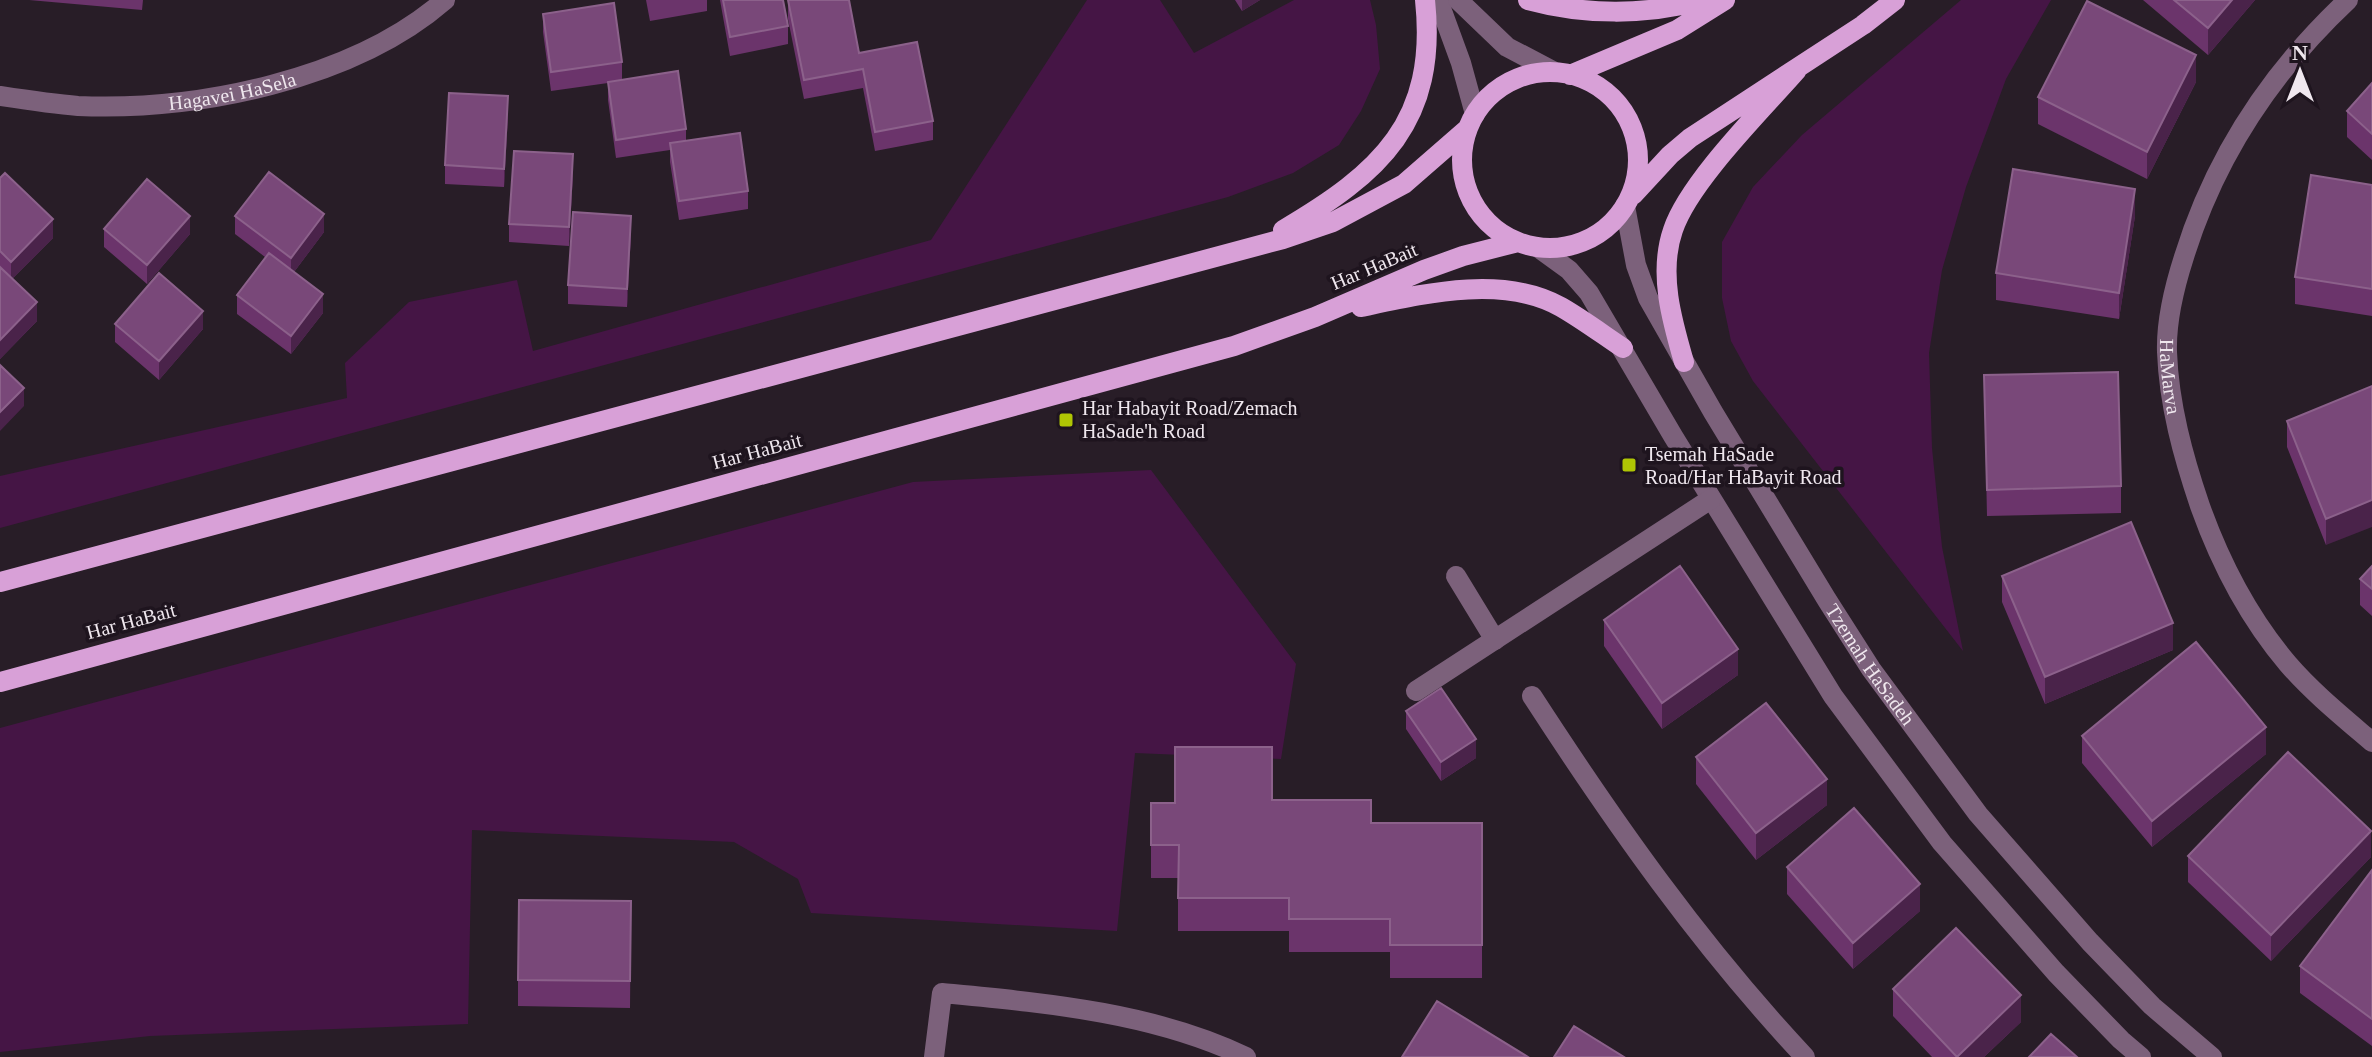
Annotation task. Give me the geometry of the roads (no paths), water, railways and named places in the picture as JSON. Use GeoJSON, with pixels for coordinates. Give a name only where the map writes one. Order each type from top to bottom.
{"type":"FeatureCollection","features":[{"type":"Feature","properties":{"kind":"main road"},"geometry":{"type":"LineString","coordinates":[[1252,248],[1336,198],[1385,155],[1404,127],[1416,100],[1423,72],[1425,0]]}},
{"type":"Feature","properties":{"kind":"main road"},"geometry":{"type":"LineString","coordinates":[[1528,0],[1555,7],[1604,12],[1702,0]]}},
{"type":"Feature","properties":{"kind":"main road"},"geometry":{"type":"LineString","coordinates":[[0,582],[1252,248],[1333,222],[1404,184],[1471,122],[1482,104],[1505,83],[1522,76],[1561,73],[1677,30],[1725,0]]}},
{"type":"Feature","properties":{"kind":"main road"},"geometry":{"type":"LineString","coordinates":[[1471,122],[1461,160],[1466,191],[1485,222],[1510,240],[1540,249],[1571,247],[1613,223],[1670,155],[1690,138],[1804,65],[1887,6]]}},
{"type":"Feature","properties":{"kind":"main road"},"geometry":{"type":"LineString","coordinates":[[1684,362],[1668,294],[1667,265],[1673,230],[1690,196],[1804,65]]}},
{"type":"Feature","properties":{"kind":"main road"},"geometry":{"type":"LineString","coordinates":[[1561,73],[1583,78],[1609,94],[1629,118],[1638,148],[1639,168],[1628,202]]}},
{"type":"Feature","properties":{"kind":"main road","name":"Har HaBait"},"geometry":{"type":"LineString","coordinates":[[0,682],[1234,346],[1315,317],[1424,270],[1518,242]]}},
{"type":"Feature","properties":{"kind":"main road"},"geometry":{"type":"LineString","coordinates":[[1315,317],[1426,293],[1497,290],[1559,305],[1623,348]]}},
{"type":"Feature","properties":{"kind":"street","name":"Hagavei HaSela"},"geometry":{"type":"LineString","coordinates":[[0,96],[79,106],[174,102],[252,90],[316,72],[384,41],[445,0]]}},
{"type":"Feature","properties":{"kind":"street"},"geometry":{"type":"LineString","coordinates":[[1438,0],[1461,63],[1471,122]]}},
{"type":"Feature","properties":{"kind":"street"},"geometry":{"type":"LineString","coordinates":[[1458,0],[1507,47],[1561,73]]}},
{"type":"Feature","properties":{"kind":"street","name":"HaMarva"},"geometry":{"type":"LineString","coordinates":[[2348,0],[2318,27],[2269,85],[2226,154],[2195,221],[2173,292],[2167,349],[2170,396],[2195,491],[2220,555],[2244,602],[2288,664],[2372,742]]}},
{"type":"Feature","properties":{"kind":"street","name":"Tzemah HaSadeh"},"geometry":{"type":"LineString","coordinates":[[1628,202],[1636,265],[1648,298],[1871,669],[1978,814],[2090,942],[2152,1006],[2212,1057]]}},
{"type":"Feature","properties":{"kind":"street"},"geometry":{"type":"LineString","coordinates":[[1540,249],[1569,270],[1589,293],[1833,696],[1942,843],[2056,973],[2141,1057]]}},
{"type":"Feature","properties":{"kind":"street"},"geometry":{"type":"LineString","coordinates":[[1416,691],[1711,499]]}},
{"type":"Feature","properties":{"kind":"street"},"geometry":{"type":"LineString","coordinates":[[1456,576],[1495,640]]}},
{"type":"Feature","properties":{"kind":"street"},"geometry":{"type":"LineString","coordinates":[[1532,696],[1658,883],[1729,973],[1805,1057]]}},
{"type":"Feature","properties":{"kind":"street"},"geometry":{"type":"LineString","coordinates":[[934,1057],[942,993],[1044,1003],[1143,1021],[1217,1043],[1238,1055]]}},
{"type":"Feature","properties":{"kind":"place","name":"Har Habayit Road/Zemach HaSade'h Road"},"geometry":{"type":"Point","coordinates":[1066,420]}},
{"type":"Feature","properties":{"kind":"place","name":"Tsemah HaSade Road/Har HaBayit Road"},"geometry":{"type":"Point","coordinates":[1629,465]}}]}
